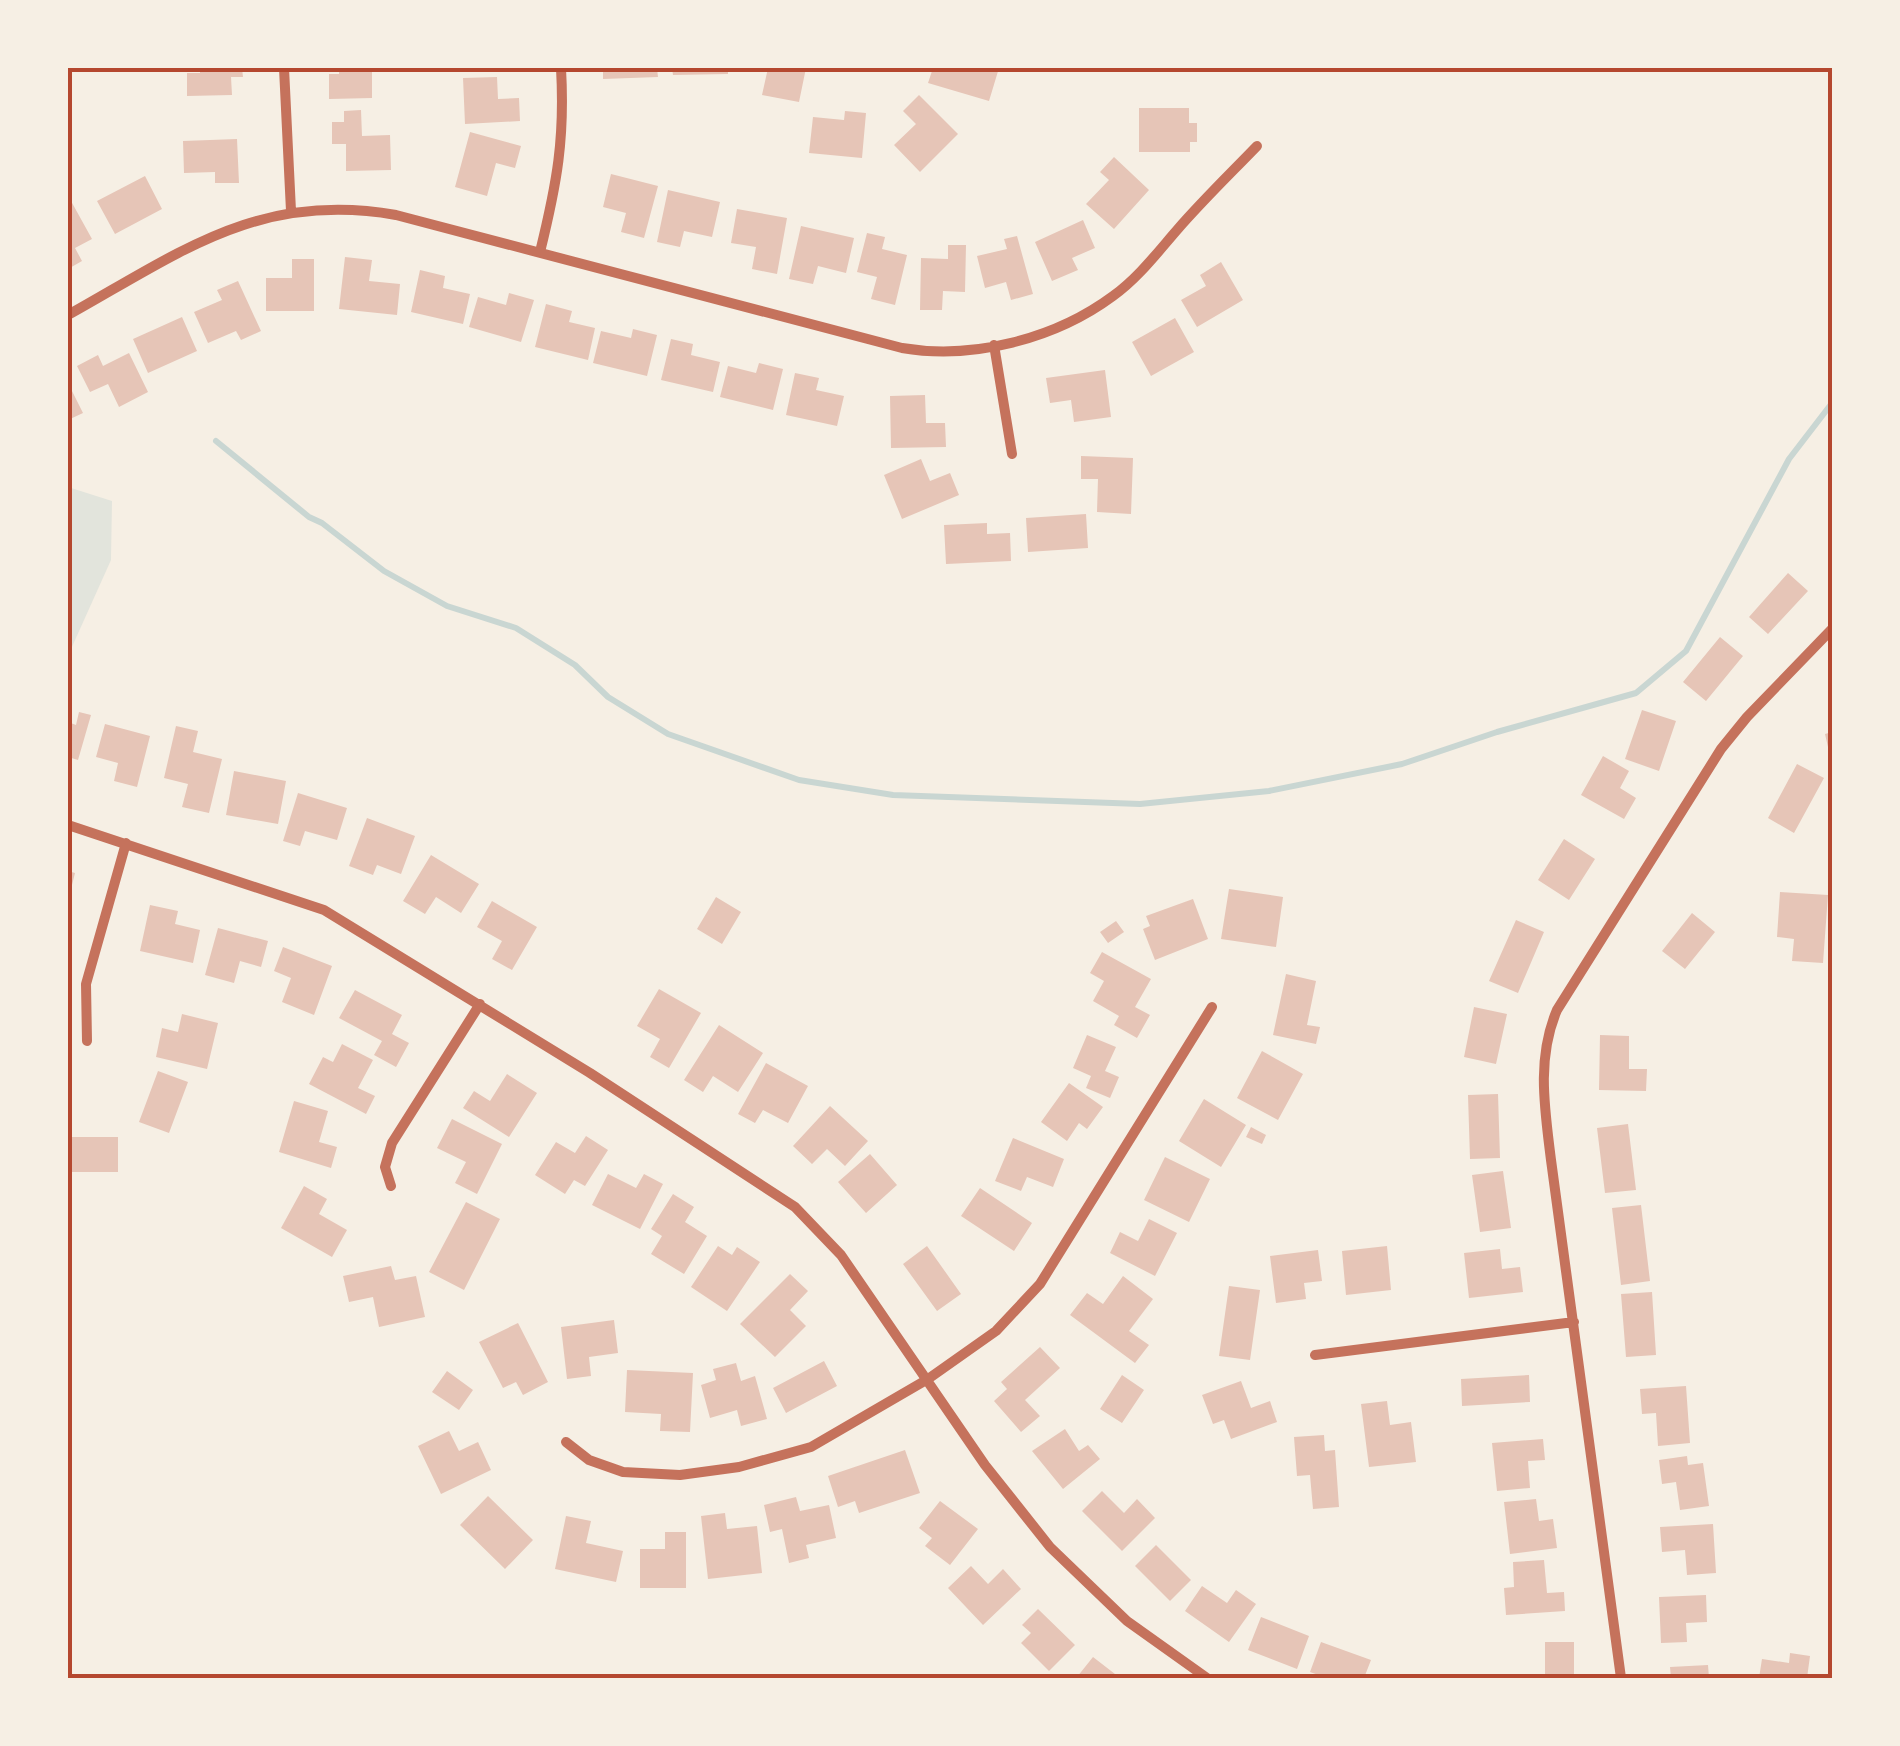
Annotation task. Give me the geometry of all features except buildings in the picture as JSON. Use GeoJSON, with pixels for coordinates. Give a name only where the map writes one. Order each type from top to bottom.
{"type":"FeatureCollection","features":[{"type":"Feature","properties":{"kind":"street"},"geometry":{"type":"LineString","coordinates":[[284,68],[292,211]]}},
{"type":"Feature","properties":{"kind":"street"},"geometry":{"type":"LineString","coordinates":[[540,252],[560,164],[562,68]]}},
{"type":"Feature","properties":{"kind":"street"},"geometry":{"type":"LineString","coordinates":[[68,315],[192,245],[240,225],[292,211],[340,208],[385,213],[902,348],[936,352],[994,345],[1050,330],[1115,295],[1257,146]]}},
{"type":"Feature","properties":{"kind":"street"},"geometry":{"type":"LineString","coordinates":[[994,345],[1012,454]]}},
{"type":"Feature","properties":{"kind":"street"},"geometry":{"type":"LineString","coordinates":[[1621,1678],[1543,1092],[1546,1047],[1553,1020],[1721,749],[1832,629]]}},
{"type":"Feature","properties":{"kind":"street"},"geometry":{"type":"LineString","coordinates":[[68,825],[314,905],[480,1004],[796,1206],[842,1255],[985,1465],[1050,1547],[1127,1621],[1207,1678]]}},
{"type":"Feature","properties":{"kind":"street"},"geometry":{"type":"LineString","coordinates":[[87,1041],[86,984],[126,843]]}},
{"type":"Feature","properties":{"kind":"street"},"geometry":{"type":"LineString","coordinates":[[391,1186],[385,1166],[392,1142],[480,1004]]}},
{"type":"Feature","properties":{"kind":"street"},"geometry":{"type":"LineString","coordinates":[[566,1442],[589,1460],[623,1472],[680,1474],[739,1468],[810,1447],[928,1380],[996,1331],[1040,1284],[1212,1007]]}},
{"type":"Feature","properties":{"kind":"street"},"geometry":{"type":"LineString","coordinates":[[1315,1355],[1574,1322]]}},
{"type":"Feature","properties":{"kind":"shaded area"},"geometry":{"type":"Polygon","coordinates":[[[68,487],[112,501],[111,560],[71,649],[68,648],[68,487]]]}},
{"type":"Feature","properties":{"kind":"waterway"},"geometry":{"type":"LineString","coordinates":[[216,441],[309,517],[384,571],[447,606],[516,628],[575,665],[608,697],[668,734],[799,780],[893,795],[1140,804],[1269,791],[1402,764],[1497,732],[1636,693],[1686,651],[1789,459],[1832,403]]}}]}
